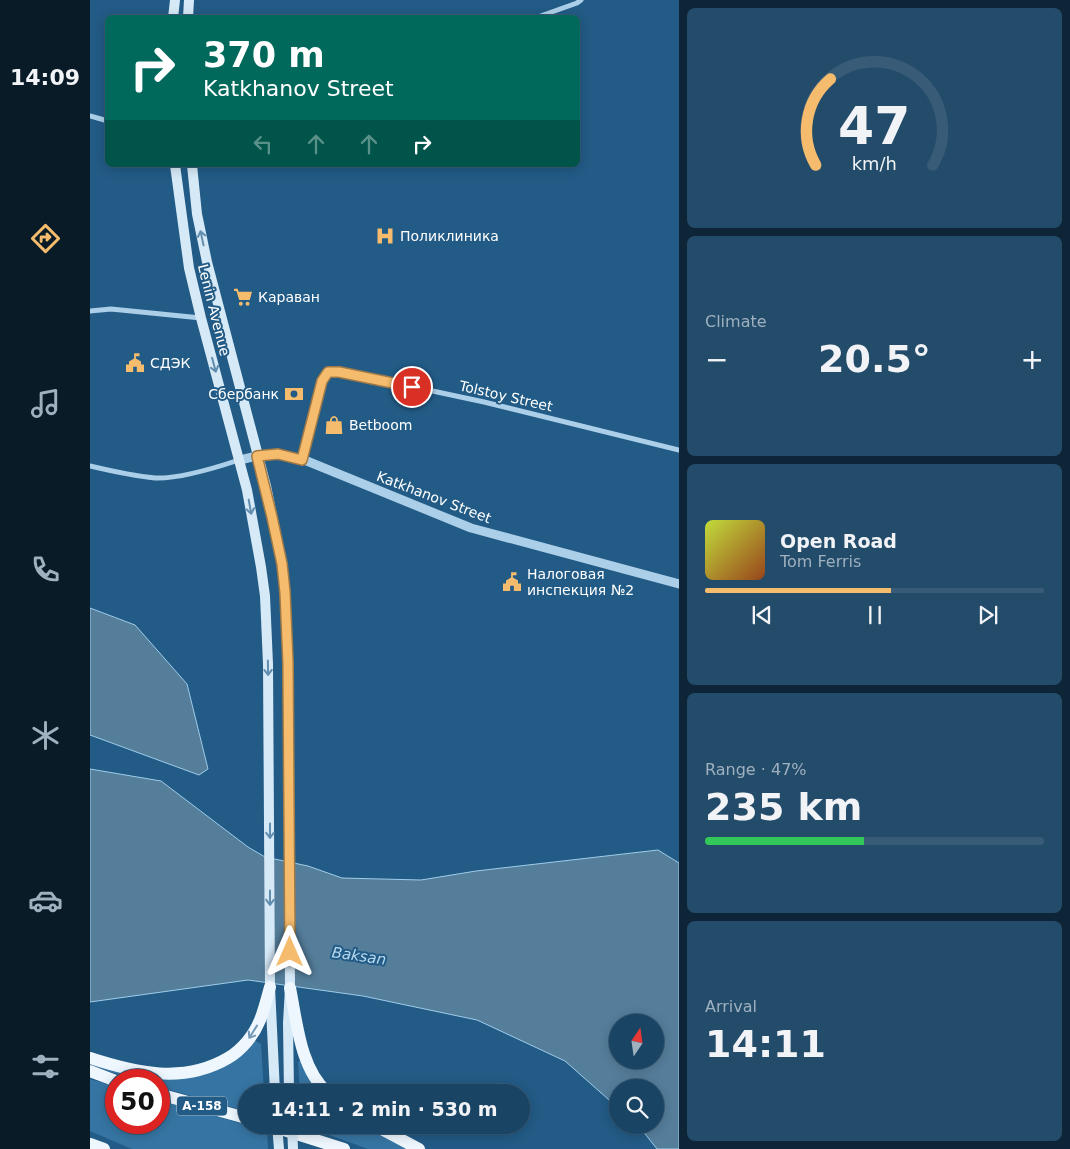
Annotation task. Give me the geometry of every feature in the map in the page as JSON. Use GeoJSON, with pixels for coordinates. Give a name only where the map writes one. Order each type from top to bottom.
{"type":"FeatureCollection","features":[{"type":"Feature","properties":{"kind":"main road"},"geometry":{"type":"LineString","coordinates":[[173,15],[175,0]]}},
{"type":"Feature","properties":{"kind":"main road"},"geometry":{"type":"LineString","coordinates":[[188,15],[189,0]]}},
{"type":"Feature","properties":{"kind":"main road","name":"Lenin Avenue"},"geometry":{"type":"LineString","coordinates":[[175,167],[189,268],[240,460],[261,567],[267,624],[270,987],[273,1019],[274,1084]]}},
{"type":"Feature","properties":{"kind":"main road","name":"Lenin Avenue"},"geometry":{"type":"LineString","coordinates":[[192,167],[197,214],[207,262],[266,486],[285,592],[288,663],[290,849],[289,1084]]}},
{"type":"Feature","properties":{"kind":"main road"},"geometry":{"type":"LineString","coordinates":[[90,1058],[150,1072],[185,1074],[203,1070],[232,1055],[250,1038],[260,1021],[270,987]]}},
{"type":"Feature","properties":{"kind":"main road"},"geometry":{"type":"LineString","coordinates":[[290,988],[300,1038],[306,1057],[314,1075],[321,1084]]}},
{"type":"Feature","properties":{"kind":"main road"},"geometry":{"type":"LineString","coordinates":[[90,1072],[105,1077]]}},
{"type":"Feature","properties":{"kind":"main road","name":"А-158"},"geometry":{"type":"LineString","coordinates":[[170,1097],[238,1116]]}},
{"type":"Feature","properties":{"kind":"main road"},"geometry":{"type":"LineString","coordinates":[[278,1134],[279,1149]]}},
{"type":"Feature","properties":{"kind":"main road"},"geometry":{"type":"LineString","coordinates":[[292,1134],[293,1149]]}},
{"type":"Feature","properties":{"kind":"main road"},"geometry":{"type":"LineString","coordinates":[[296,1134],[344,1149]]}},
{"type":"Feature","properties":{"kind":"main road"},"geometry":{"type":"LineString","coordinates":[[391,1134],[419,1149]]}},
{"type":"Feature","properties":{"kind":"main road"},"geometry":{"type":"LineString","coordinates":[[90,1145],[94,1149]]}},
{"type":"Feature","properties":{"kind":"main road"},"geometry":{"type":"LineString","coordinates":[[90,1145],[104,1149]]}},
{"type":"Feature","properties":{"kind":"street"},"geometry":{"type":"LineString","coordinates":[[543,15],[581,0]]}},
{"type":"Feature","properties":{"kind":"street"},"geometry":{"type":"LineString","coordinates":[[90,116],[105,119]]}},
{"type":"Feature","properties":{"kind":"street"},"geometry":{"type":"LineString","coordinates":[[90,311],[111,309],[201,318]]}},
{"type":"Feature","properties":{"kind":"street","name":"Tolstoy Street"},"geometry":{"type":"LineString","coordinates":[[302,460],[322,381],[328,372],[339,372],[484,402],[679,450]]}},
{"type":"Feature","properties":{"kind":"street","name":"Katkhanov Street"},"geometry":{"type":"LineString","coordinates":[[240,460],[278,454],[302,460],[471,528],[679,584]]}},
{"type":"Feature","properties":{"kind":"street"},"geometry":{"type":"LineString","coordinates":[[90,466],[113,472],[157,478],[200,472],[240,460]]}},
{"type":"Feature","properties":{"kind":"shaded area"},"geometry":{"type":"Polygon","coordinates":[[[254,1040],[261,1044],[264,1084],[238,1084],[238,1109],[170,1090],[170,1078],[198,1076],[210,1072],[254,1040]]]}},
{"type":"Feature","properties":{"kind":"shaded area"},"geometry":{"type":"Polygon","coordinates":[[[302,1060],[316,1084],[299,1084],[298,1062],[302,1060]]]}},
{"type":"Feature","properties":{"kind":"shaded area"},"geometry":{"type":"Polygon","coordinates":[[[93,1064],[117,1069],[105,1070],[92,1066],[93,1064]]]}},
{"type":"Feature","properties":{"kind":"shaded area"},"geometry":{"type":"Polygon","coordinates":[[[90,1079],[105,1084],[105,1134],[170,1134],[170,1103],[238,1123],[238,1134],[267,1134],[268,1149],[132,1149],[90,1131],[90,1079]]]}},
{"type":"Feature","properties":{"kind":"shaded area"},"geometry":{"type":"Polygon","coordinates":[[[327,1134],[381,1134],[412,1149],[368,1149],[327,1134]]]}},
{"type":"Feature","properties":{"kind":"water"},"geometry":{"type":"Polygon","coordinates":[[[90,608],[135,625],[187,684],[208,769],[199,775],[90,735],[90,608]]]}},
{"type":"Feature","properties":{"kind":"water","name":"Baksan"},"geometry":{"type":"Polygon","coordinates":[[[90,769],[161,781],[248,847],[265,857],[308,866],[342,878],[421,880],[476,871],[658,850],[679,863],[679,1149],[657,1149],[645,1134],[664,1134],[664,1079],[609,1079],[609,1100],[565,1061],[477,1020],[363,996],[248,980],[90,1002],[90,769]]]}},
{"type":"Feature","properties":{"kind":"place","name":"Поликлиника"},"geometry":{"type":"Point","coordinates":[385,236]}},
{"type":"Feature","properties":{"kind":"place","name":"Караван"},"geometry":{"type":"Point","coordinates":[243,297]}},
{"type":"Feature","properties":{"kind":"place","name":"СДЭК"},"geometry":{"type":"Point","coordinates":[135,363]}},
{"type":"Feature","properties":{"kind":"place","name":"Сбербанк"},"geometry":{"type":"Point","coordinates":[294,394]}},
{"type":"Feature","properties":{"kind":"place","name":"Betboom"},"geometry":{"type":"Point","coordinates":[334,425]}},
{"type":"Feature","properties":{"kind":"place","name":"Налоговая инспекция №2"},"geometry":{"type":"Point","coordinates":[512,582]}},
{"type":"Feature","properties":{"kind":"route"},"geometry":{"type":"LineString","coordinates":[[290,952],[288,663],[285,592],[282,564],[266,486],[257,456],[278,454],[302,460],[322,381],[328,372],[339,372],[412,387]]}}]}
